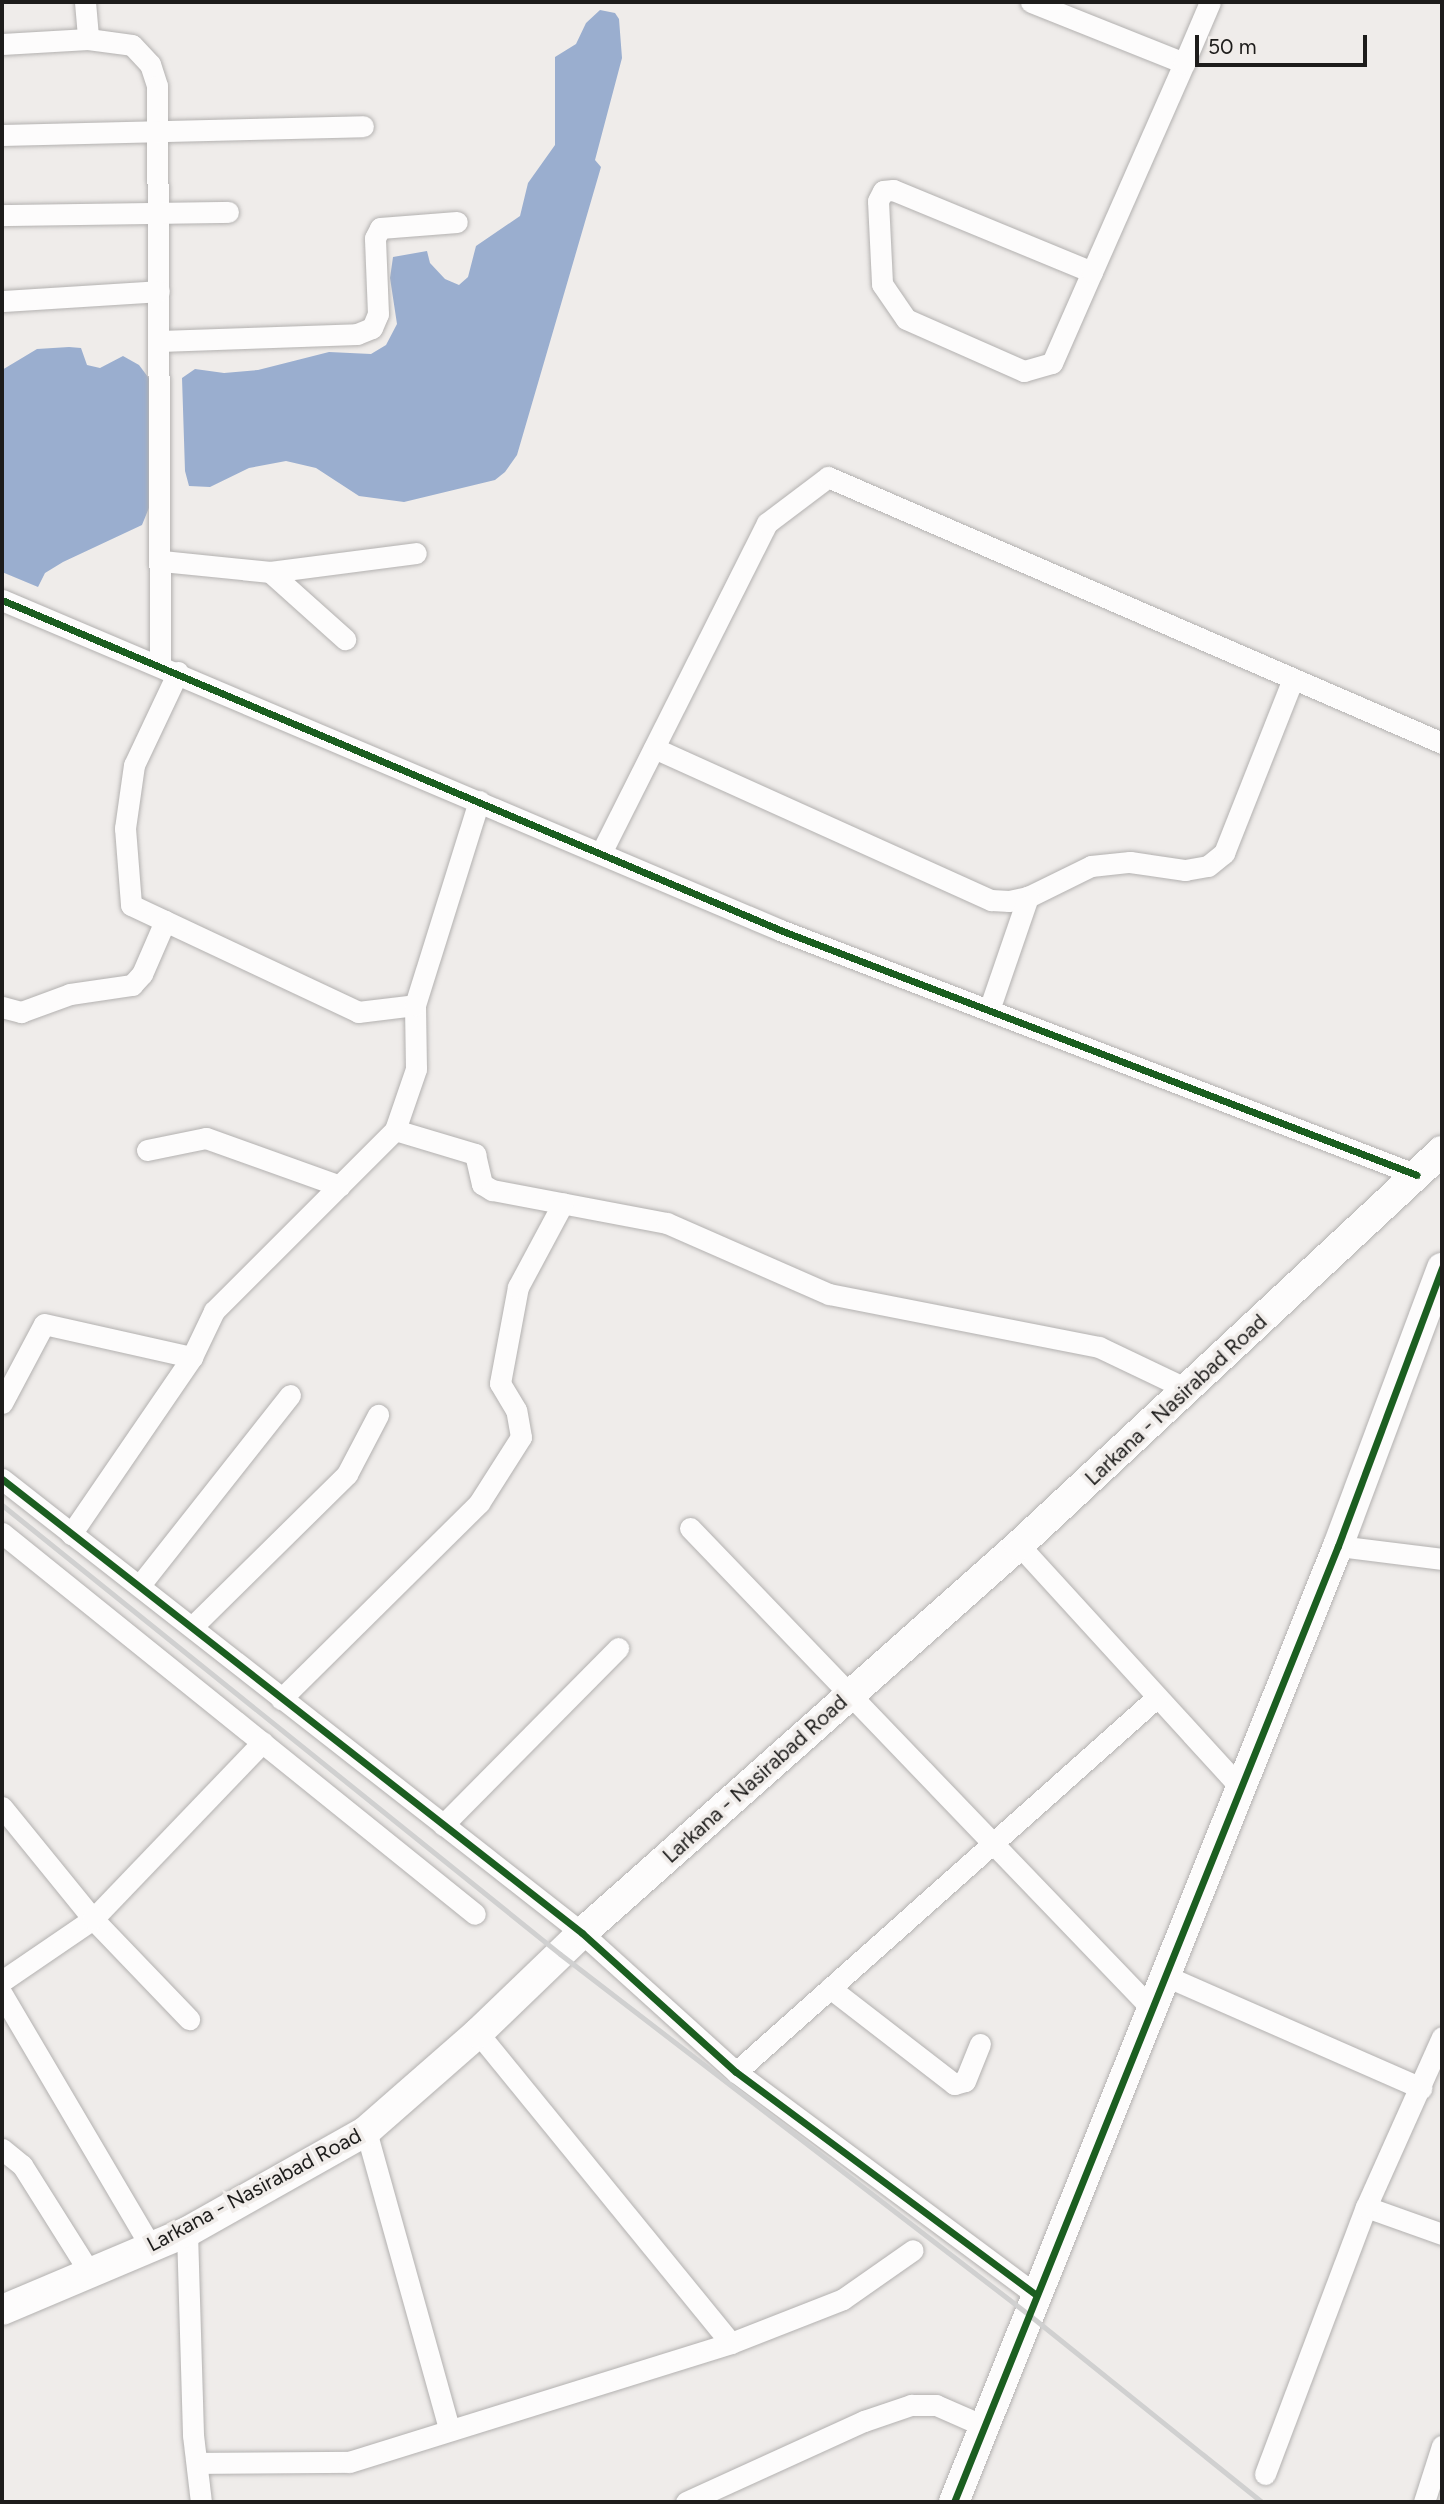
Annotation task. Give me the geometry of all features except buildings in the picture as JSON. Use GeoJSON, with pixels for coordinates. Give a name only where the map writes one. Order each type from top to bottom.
{"type":"FeatureCollection","features":[{"type":"Feature","properties":{"kind":"main road","name":"Larkana - Nasirabad Road"},"geometry":{"type":"LineString","coordinates":[[2,2310],[187,2232],[366,2131],[478,2033],[582,1933],[1019,1545],[1442,1152]]}},
{"type":"Feature","properties":{"kind":"main road"},"geometry":{"type":"LineString","coordinates":[[954,2502],[1035,2294],[1153,2010],[1338,1546],[1442,1268]]}},
{"type":"Feature","properties":{"kind":"street"},"geometry":{"type":"LineString","coordinates":[[85,2],[88,39]]}},
{"type":"Feature","properties":{"kind":"street"},"geometry":{"type":"LineString","coordinates":[[1031,2],[1184,62]]}},
{"type":"Feature","properties":{"kind":"street"},"geometry":{"type":"LineString","coordinates":[[1093,272],[893,190],[883,191],[878,201],[882,284],[890,300],[906,319],[1024,370],[1052,363],[1093,272],[1210,2]]}},
{"type":"Feature","properties":{"kind":"street"},"geometry":{"type":"LineString","coordinates":[[2,44],[88,39],[132,45],[150,64],[157,86],[162,561],[169,668],[134,765],[125,828],[131,905],[358,1012],[415,1005]]}},
{"type":"Feature","properties":{"kind":"street"},"geometry":{"type":"LineString","coordinates":[[2,135],[363,126]]}},
{"type":"Feature","properties":{"kind":"street"},"geometry":{"type":"LineString","coordinates":[[2,215],[228,212]]}},
{"type":"Feature","properties":{"kind":"street"},"geometry":{"type":"LineString","coordinates":[[160,341],[357,334],[372,328],[378,314],[375,238],[380,228],[457,222]]}},
{"type":"Feature","properties":{"kind":"street"},"geometry":{"type":"LineString","coordinates":[[2,301],[159,291]]}},
{"type":"Feature","properties":{"kind":"street"},"geometry":{"type":"LineString","coordinates":[[601,853],[767,523],[828,477],[1442,743]]}},
{"type":"Feature","properties":{"kind":"street"},"geometry":{"type":"LineString","coordinates":[[162,561],[270,572],[416,552]]}},
{"type":"Feature","properties":{"kind":"street"},"geometry":{"type":"LineString","coordinates":[[270,572],[345,639]]}},
{"type":"Feature","properties":{"kind":"street"},"geometry":{"type":"LineString","coordinates":[[2,600],[169,668],[780,930],[1418,1175]]}},
{"type":"Feature","properties":{"kind":"street"},"geometry":{"type":"LineString","coordinates":[[654,748],[991,900],[1028,897],[1091,866],[1130,862],[1185,870],[1208,866],[1224,853],[1293,679]]}},
{"type":"Feature","properties":{"kind":"street"},"geometry":{"type":"LineString","coordinates":[[71,1534],[192,1357],[214,1311],[395,1130],[416,1069],[415,1005],[479,801]]}},
{"type":"Feature","properties":{"kind":"street"},"geometry":{"type":"LineString","coordinates":[[989,1010],[1028,897]]}},
{"type":"Feature","properties":{"kind":"street"},"geometry":{"type":"LineString","coordinates":[[2,1007],[21,1012],[70,994],[132,985],[142,974],[165,921]]}},
{"type":"Feature","properties":{"kind":"street"},"geometry":{"type":"LineString","coordinates":[[395,1130],[475,1154],[482,1184],[492,1190],[667,1223],[829,1294],[1099,1347],[1187,1389]]}},
{"type":"Feature","properties":{"kind":"street"},"geometry":{"type":"LineString","coordinates":[[147,1150],[206,1139],[340,1186]]}},
{"type":"Feature","properties":{"kind":"street"},"geometry":{"type":"LineString","coordinates":[[281,1699],[479,1503],[521,1437],[516,1410],[500,1383],[518,1287],[563,1203]]}},
{"type":"Feature","properties":{"kind":"street"},"geometry":{"type":"LineString","coordinates":[[2,1402],[44,1324],[192,1357]]}},
{"type":"Feature","properties":{"kind":"street"},"geometry":{"type":"LineString","coordinates":[[140,1585],[290,1395]]}},
{"type":"Feature","properties":{"kind":"street"},"geometry":{"type":"LineString","coordinates":[[192,1627],[348,1474],[378,1415]]}},
{"type":"Feature","properties":{"kind":"street"},"geometry":{"type":"LineString","coordinates":[[2,1479],[582,1933],[736,2072],[1035,2294]]}},
{"type":"Feature","properties":{"kind":"street"},"geometry":{"type":"LineString","coordinates":[[690,1528],[1153,2010]]}},
{"type":"Feature","properties":{"kind":"street"},"geometry":{"type":"LineString","coordinates":[[2,1533],[475,1914]]}},
{"type":"Feature","properties":{"kind":"street"},"geometry":{"type":"LineString","coordinates":[[1019,1545],[1241,1788]]}},
{"type":"Feature","properties":{"kind":"street"},"geometry":{"type":"LineString","coordinates":[[1338,1546],[1442,1559]]}},
{"type":"Feature","properties":{"kind":"street"},"geometry":{"type":"LineString","coordinates":[[443,1825],[618,1648]]}},
{"type":"Feature","properties":{"kind":"street"},"geometry":{"type":"LineString","coordinates":[[736,2072],[1156,1698]]}},
{"type":"Feature","properties":{"kind":"street"},"geometry":{"type":"LineString","coordinates":[[2,1981],[93,1919],[263,1742]]}},
{"type":"Feature","properties":{"kind":"street"},"geometry":{"type":"LineString","coordinates":[[2,1807],[93,1919],[189,2019]]}},
{"type":"Feature","properties":{"kind":"street"},"geometry":{"type":"LineString","coordinates":[[1166,1976],[1430,2078]]}},
{"type":"Feature","properties":{"kind":"street"},"geometry":{"type":"LineString","coordinates":[[830,1988],[954,2084],[965,2081],[980,2044]]}},
{"type":"Feature","properties":{"kind":"street"},"geometry":{"type":"LineString","coordinates":[[2,1994],[151,2247]]}},
{"type":"Feature","properties":{"kind":"street"},"geometry":{"type":"LineString","coordinates":[[478,2033],[731,2343]]}},
{"type":"Feature","properties":{"kind":"street"},"geometry":{"type":"LineString","coordinates":[[1265,2474],[1366,2207],[1430,2078],[1442,2037]]}},
{"type":"Feature","properties":{"kind":"street"},"geometry":{"type":"LineString","coordinates":[[366,2131],[449,2429]]}},
{"type":"Feature","properties":{"kind":"street"},"geometry":{"type":"LineString","coordinates":[[2,2149],[22,2165],[90,2273]]}},
{"type":"Feature","properties":{"kind":"street"},"geometry":{"type":"LineString","coordinates":[[1366,2207],[1442,2234]]}},
{"type":"Feature","properties":{"kind":"street"},"geometry":{"type":"LineString","coordinates":[[187,2232],[197,2471],[201,2502]]}},
{"type":"Feature","properties":{"kind":"street"},"geometry":{"type":"LineString","coordinates":[[197,2471],[349,2462],[731,2343],[843,2299],[913,2250]]}},
{"type":"Feature","properties":{"kind":"street"},"geometry":{"type":"LineString","coordinates":[[686,2502],[864,2421],[911,2405],[936,2405],[984,2426]]}},
{"type":"Feature","properties":{"kind":"street"},"geometry":{"type":"LineString","coordinates":[[1424,2502],[1442,2446]]}},
{"type":"Feature","properties":{"kind":"street"},"geometry":{"type":"LineString","coordinates":[[185,2502],[197,2471]]}},
{"type":"Feature","properties":{"kind":"water"},"geometry":{"type":"Polygon","coordinates":[[[600,10],[615,13],[619,19],[622,58],[595,160],[601,167],[517,455],[505,472],[495,480],[404,502],[359,496],[316,468],[286,461],[249,468],[210,487],[189,486],[185,471],[182,378],[195,369],[224,373],[258,370],[329,352],[371,354],[386,345],[397,324],[390,278],[393,257],[427,251],[430,263],[445,279],[459,285],[468,277],[476,246],[520,216],[528,183],[555,145],[555,57],[576,44],[586,23],[600,10]]]}},
{"type":"Feature","properties":{"kind":"water"},"geometry":{"type":"Polygon","coordinates":[[[81,348],[87,365],[100,368],[123,356],[139,365],[151,381],[153,498],[142,525],[63,562],[45,573],[38,587],[2,572],[2,370],[37,349],[81,348]]]}},
{"type":"Feature","properties":{"kind":"railway"},"geometry":{"type":"LineString","coordinates":[[2,1505],[560,1954],[1028,2314],[1262,2502]]}},
{"type":"Feature","properties":{"kind":"cycle path"},"geometry":{"type":"LineString","coordinates":[[2,600],[780,930],[1417,1175]]}},
{"type":"Feature","properties":{"kind":"cycle path"},"geometry":{"type":"LineString","coordinates":[[954,2502],[1338,1546],[1442,1268]]}},
{"type":"Feature","properties":{"kind":"cycle path"},"geometry":{"type":"LineString","coordinates":[[2,1479],[582,1933],[736,2072],[1035,2294]]}}]}
